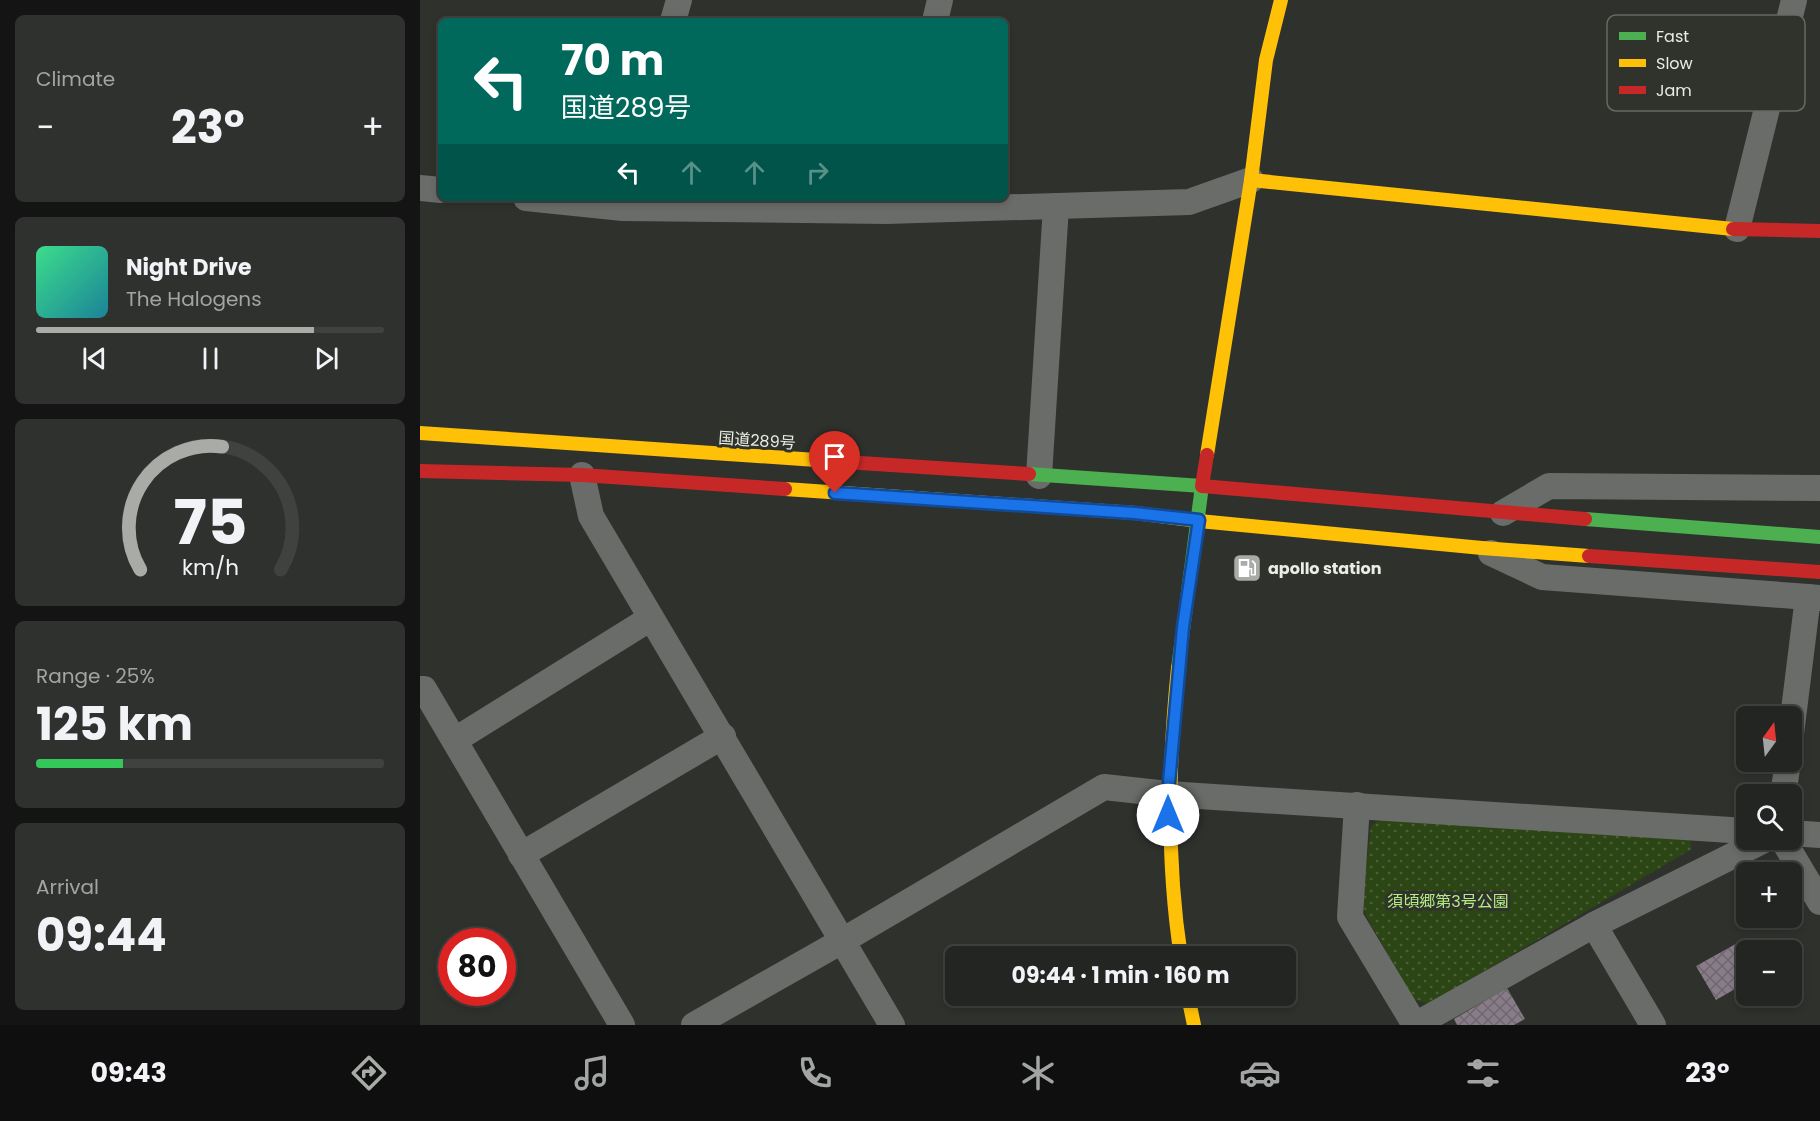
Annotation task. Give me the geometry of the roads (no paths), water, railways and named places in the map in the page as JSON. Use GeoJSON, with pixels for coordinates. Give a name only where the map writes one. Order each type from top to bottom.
{"type":"FeatureCollection","features":[{"type":"Feature","properties":{"kind":"main road"},"geometry":{"type":"LineString","coordinates":[[1179,946],[1173,916],[1168,794],[1183,627],[1202,486],[1251,180],[1266,60],[1281,0]]}},
{"type":"Feature","properties":{"kind":"main road"},"geometry":{"type":"LineString","coordinates":[[1251,180],[1737,229],[1820,231]]}},
{"type":"Feature","properties":{"kind":"main road","name":"国道289号"},"geometry":{"type":"LineString","coordinates":[[420,433],[1202,486],[1503,513],[1820,537]]}},
{"type":"Feature","properties":{"kind":"main road"},"geometry":{"type":"LineString","coordinates":[[420,471],[582,476],[1134,513],[1482,548],[1820,572]]}},
{"type":"Feature","properties":{"kind":"main road"},"geometry":{"type":"LineString","coordinates":[[1190,1006],[1194,1025]]}},
{"type":"Feature","properties":{"kind":"street"},"geometry":{"type":"LineString","coordinates":[[674,18],[679,0]]}},
{"type":"Feature","properties":{"kind":"street"},"geometry":{"type":"LineString","coordinates":[[936,18],[940,0]]}},
{"type":"Feature","properties":{"kind":"street"},"geometry":{"type":"LineString","coordinates":[[1790,15],[1794,0]]}},
{"type":"Feature","properties":{"kind":"street"},"geometry":{"type":"LineString","coordinates":[[1737,229],[1766,111]]}},
{"type":"Feature","properties":{"kind":"street"},"geometry":{"type":"LineString","coordinates":[[585,201],[1056,206],[1189,202],[1251,180]]}},
{"type":"Feature","properties":{"kind":"street"},"geometry":{"type":"LineString","coordinates":[[420,188],[438,190]]}},
{"type":"Feature","properties":{"kind":"street"},"geometry":{"type":"LineString","coordinates":[[1039,476],[1056,206]]}},
{"type":"Feature","properties":{"kind":"street"},"geometry":{"type":"LineString","coordinates":[[582,476],[591,516],[892,1025]]}},
{"type":"Feature","properties":{"kind":"street"},"geometry":{"type":"LineString","coordinates":[[1503,513],[1549,486],[1820,488]]}},
{"type":"Feature","properties":{"kind":"street"},"geometry":{"type":"LineString","coordinates":[[1482,548],[1542,577],[1814,598],[1796,706]]}},
{"type":"Feature","properties":{"kind":"street"},"geometry":{"type":"LineString","coordinates":[[455,740],[651,618]]}},
{"type":"Feature","properties":{"kind":"street"},"geometry":{"type":"LineString","coordinates":[[420,689],[424,689],[455,740],[621,1025]]}},
{"type":"Feature","properties":{"kind":"street"},"geometry":{"type":"LineString","coordinates":[[521,855],[723,736]]}},
{"type":"Feature","properties":{"kind":"street"},"geometry":{"type":"LineString","coordinates":[[693,1025],[842,941],[1104,787],[1168,794],[1736,830]]}},
{"type":"Feature","properties":{"kind":"street"},"geometry":{"type":"LineString","coordinates":[[1357,805],[1350,917],[1415,1025],[1594,925],[1744,850]]}},
{"type":"Feature","properties":{"kind":"street"},"geometry":{"type":"LineString","coordinates":[[1802,834],[1820,835]]}},
{"type":"Feature","properties":{"kind":"street"},"geometry":{"type":"LineString","coordinates":[[1789,850],[1820,902]]}},
{"type":"Feature","properties":{"kind":"street"},"geometry":{"type":"LineString","coordinates":[[1594,925],[1653,1025]]}},
{"type":"Feature","properties":{"kind":"place","name":"apollo station"},"geometry":{"type":"Point","coordinates":[1247,568]}},
{"type":"Feature","properties":{"kind":"park label","name":"須頃郷第3号公園"},"geometry":{"type":"Point","coordinates":[1448,901]}}]}
